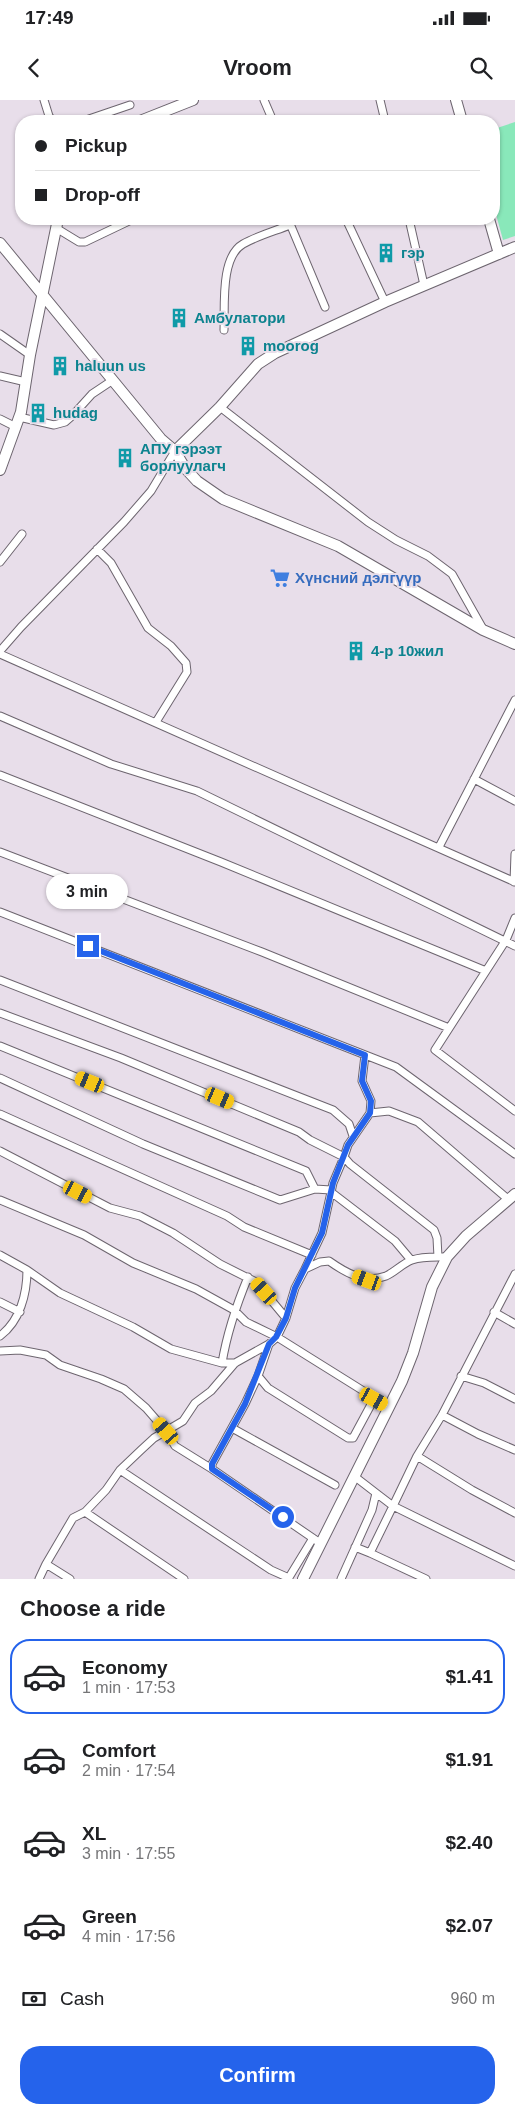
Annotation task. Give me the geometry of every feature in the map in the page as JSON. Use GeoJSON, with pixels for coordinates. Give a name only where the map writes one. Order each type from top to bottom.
{"type":"FeatureCollection","features":[{"type":"Feature","properties":{"kind":"street"},"geometry":{"type":"LineString","coordinates":[[44,100],[49,115]]}},
{"type":"Feature","properties":{"kind":"street"},"geometry":{"type":"LineString","coordinates":[[155,115],[193,100]]}},
{"type":"Feature","properties":{"kind":"street"},"geometry":{"type":"LineString","coordinates":[[264,100],[270,115]]}},
{"type":"Feature","properties":{"kind":"street"},"geometry":{"type":"LineString","coordinates":[[380,100],[384,115]]}},
{"type":"Feature","properties":{"kind":"street"},"geometry":{"type":"LineString","coordinates":[[456,100],[460,115]]}},
{"type":"Feature","properties":{"kind":"street"},"geometry":{"type":"LineString","coordinates":[[101,115],[130,105]]}},
{"type":"Feature","properties":{"kind":"street"},"geometry":{"type":"LineString","coordinates":[[0,470],[18,422],[57,225]]}},
{"type":"Feature","properties":{"kind":"street"},"geometry":{"type":"LineString","coordinates":[[59,225],[79,242],[85,242],[121,225]]}},
{"type":"Feature","properties":{"kind":"street"},"geometry":{"type":"LineString","coordinates":[[224,330],[225,284],[232,254],[241,245],[283,225]]}},
{"type":"Feature","properties":{"kind":"street"},"geometry":{"type":"LineString","coordinates":[[290,225],[325,307]]}},
{"type":"Feature","properties":{"kind":"street"},"geometry":{"type":"LineString","coordinates":[[349,225],[385,302]]}},
{"type":"Feature","properties":{"kind":"street"},"geometry":{"type":"LineString","coordinates":[[410,225],[424,285]]}},
{"type":"Feature","properties":{"kind":"street"},"geometry":{"type":"LineString","coordinates":[[491,225],[499,254]]}},
{"type":"Feature","properties":{"kind":"street"},"geometry":{"type":"LineString","coordinates":[[0,243],[161,439],[175,451],[185,468],[197,481],[223,499],[338,546],[483,630],[515,644]]}},
{"type":"Feature","properties":{"kind":"street"},"geometry":{"type":"LineString","coordinates":[[515,247],[385,302],[275,352],[258,364],[220,407],[175,451],[151,491],[21,626],[0,653],[515,882],[515,854]]}},
{"type":"Feature","properties":{"kind":"street"},"geometry":{"type":"LineString","coordinates":[[0,334],[30,355]]}},
{"type":"Feature","properties":{"kind":"street"},"geometry":{"type":"LineString","coordinates":[[0,376],[26,382]]}},
{"type":"Feature","properties":{"kind":"street"},"geometry":{"type":"LineString","coordinates":[[0,419],[54,424],[65,422],[73,416],[92,394],[113,380]]}},
{"type":"Feature","properties":{"kind":"street"},"geometry":{"type":"LineString","coordinates":[[220,407],[368,522],[396,540],[428,556],[452,574],[483,630]]}},
{"type":"Feature","properties":{"kind":"street"},"geometry":{"type":"LineString","coordinates":[[0,562],[22,534]]}},
{"type":"Feature","properties":{"kind":"street"},"geometry":{"type":"LineString","coordinates":[[97,549],[111,563],[148,628],[171,646],[186,663],[187,672],[156,722]]}},
{"type":"Feature","properties":{"kind":"street"},"geometry":{"type":"LineString","coordinates":[[439,847],[515,700]]}},
{"type":"Feature","properties":{"kind":"street"},"geometry":{"type":"LineString","coordinates":[[0,716],[111,764],[197,791],[515,946]]}},
{"type":"Feature","properties":{"kind":"street"},"geometry":{"type":"LineString","coordinates":[[0,775],[221,862],[486,971]]}},
{"type":"Feature","properties":{"kind":"street"},"geometry":{"type":"LineString","coordinates":[[474,780],[515,801]]}},
{"type":"Feature","properties":{"kind":"street"},"geometry":{"type":"LineString","coordinates":[[0,852],[262,952],[449,1028]]}},
{"type":"Feature","properties":{"kind":"street"},"geometry":{"type":"LineString","coordinates":[[0,912],[396,1066],[515,1154]]}},
{"type":"Feature","properties":{"kind":"street"},"geometry":{"type":"LineString","coordinates":[[515,918],[506,940],[435,1050],[515,1111]]}},
{"type":"Feature","properties":{"kind":"street"},"geometry":{"type":"LineString","coordinates":[[0,980],[333,1110],[349,1124],[353,1136]]}},
{"type":"Feature","properties":{"kind":"street"},"geometry":{"type":"LineString","coordinates":[[0,1013],[121,1058],[299,1132],[310,1140],[344,1157],[350,1164],[434,1230],[442,1257]]}},
{"type":"Feature","properties":{"kind":"street"},"geometry":{"type":"LineString","coordinates":[[0,1046],[306,1171],[315,1189]]}},
{"type":"Feature","properties":{"kind":"street"},"geometry":{"type":"LineString","coordinates":[[39,1579],[73,1518],[85,1512],[106,1490],[120,1470],[154,1438],[183,1421],[195,1403],[211,1391],[236,1363],[269,1344],[276,1337],[286,1318],[295,1288],[322,1233],[331,1191],[344,1157],[353,1136],[370,1113],[371,1101],[362,1081],[365,1055]]}},
{"type":"Feature","properties":{"kind":"street"},"geometry":{"type":"LineString","coordinates":[[0,1078],[143,1144],[280,1200],[315,1189],[331,1191],[395,1241],[411,1260]]}},
{"type":"Feature","properties":{"kind":"street"},"geometry":{"type":"LineString","coordinates":[[120,1470],[271,1570],[289,1579],[316,1540],[354,1476],[402,1381],[413,1353],[442,1257],[512,1197],[418,1122],[389,1111],[370,1113]]}},
{"type":"Feature","properties":{"kind":"street"},"geometry":{"type":"LineString","coordinates":[[0,1114],[227,1216],[244,1227],[312,1255]]}},
{"type":"Feature","properties":{"kind":"street"},"geometry":{"type":"LineString","coordinates":[[0,1151],[110,1208],[140,1216],[174,1233],[220,1264],[256,1282],[286,1318]]}},
{"type":"Feature","properties":{"kind":"street"},"geometry":{"type":"LineString","coordinates":[[0,1200],[84,1235],[134,1263],[196,1289],[234,1310],[246,1322],[276,1337],[389,1407]]}},
{"type":"Feature","properties":{"kind":"street"},"geometry":{"type":"LineString","coordinates":[[0,1255],[27,1270],[60,1293],[133,1327],[171,1348],[222,1363],[236,1363]]}},
{"type":"Feature","properties":{"kind":"street"},"geometry":{"type":"LineString","coordinates":[[305,1269],[320,1262],[328,1261],[344,1272],[367,1280],[386,1276],[411,1260],[428,1256],[442,1257]]}},
{"type":"Feature","properties":{"kind":"street"},"geometry":{"type":"LineString","coordinates":[[0,1336],[20,1312],[27,1280],[27,1270]]}},
{"type":"Feature","properties":{"kind":"street"},"geometry":{"type":"LineString","coordinates":[[370,1553],[417,1456],[442,1415],[515,1274]]}},
{"type":"Feature","properties":{"kind":"street"},"geometry":{"type":"LineString","coordinates":[[222,1363],[226,1338],[234,1310],[248,1277]]}},
{"type":"Feature","properties":{"kind":"street"},"geometry":{"type":"LineString","coordinates":[[0,1302],[20,1312]]}},
{"type":"Feature","properties":{"kind":"street"},"geometry":{"type":"LineString","coordinates":[[494,1312],[515,1324]]}},
{"type":"Feature","properties":{"kind":"street"},"geometry":{"type":"LineString","coordinates":[[212,1469],[212,1464],[258,1376],[269,1344]]}},
{"type":"Feature","properties":{"kind":"street"},"geometry":{"type":"LineString","coordinates":[[0,1351],[20,1350],[46,1355],[60,1366],[101,1379],[124,1389],[146,1408],[166,1431],[175,1446],[316,1540]]}},
{"type":"Feature","properties":{"kind":"street"},"geometry":{"type":"LineString","coordinates":[[258,1376],[268,1388],[348,1438],[353,1438],[358,1432],[374,1399]]}},
{"type":"Feature","properties":{"kind":"street"},"geometry":{"type":"LineString","coordinates":[[461,1376],[484,1383],[515,1399]]}},
{"type":"Feature","properties":{"kind":"street"},"geometry":{"type":"LineString","coordinates":[[442,1415],[478,1434],[515,1450]]}},
{"type":"Feature","properties":{"kind":"street"},"geometry":{"type":"LineString","coordinates":[[232,1428],[335,1485]]}},
{"type":"Feature","properties":{"kind":"street"},"geometry":{"type":"LineString","coordinates":[[417,1456],[472,1490],[515,1513]]}},
{"type":"Feature","properties":{"kind":"street"},"geometry":{"type":"LineString","coordinates":[[354,1476],[392,1506],[515,1566]]}},
{"type":"Feature","properties":{"kind":"street"},"geometry":{"type":"LineString","coordinates":[[343,1578],[355,1546],[372,1510],[376,1493]]}},
{"type":"Feature","properties":{"kind":"street"},"geometry":{"type":"LineString","coordinates":[[85,1512],[184,1579]]}},
{"type":"Feature","properties":{"kind":"street"},"geometry":{"type":"LineString","coordinates":[[303,1579],[316,1540]]}},
{"type":"Feature","properties":{"kind":"street"},"geometry":{"type":"LineString","coordinates":[[355,1546],[426,1579]]}},
{"type":"Feature","properties":{"kind":"street"},"geometry":{"type":"LineString","coordinates":[[46,1564],[70,1579]]}},
{"type":"Feature","properties":{"kind":"green space"},"geometry":{"type":"Polygon","coordinates":[[[515,122],[515,236],[503,240],[499,225],[500,127],[515,122]]]}},
{"type":"Feature","properties":{"kind":"place","name":"гэр"},"geometry":{"type":"Point","coordinates":[386,253]}},
{"type":"Feature","properties":{"kind":"place","name":"Амбулатори"},"geometry":{"type":"Point","coordinates":[179,318]}},
{"type":"Feature","properties":{"kind":"place","name":"moorog"},"geometry":{"type":"Point","coordinates":[248,346]}},
{"type":"Feature","properties":{"kind":"place","name":"haluun us"},"geometry":{"type":"Point","coordinates":[60,366]}},
{"type":"Feature","properties":{"kind":"place","name":"hudag"},"geometry":{"type":"Point","coordinates":[38,413]}},
{"type":"Feature","properties":{"kind":"place","name":"АПУ гэрээт борлуулагч"},"geometry":{"type":"Point","coordinates":[125,458]}},
{"type":"Feature","properties":{"kind":"place","name":"Хүнсний дэлгүүр"},"geometry":{"type":"Point","coordinates":[280,578]}},
{"type":"Feature","properties":{"kind":"place","name":"4-р 10жил"},"geometry":{"type":"Point","coordinates":[356,651]}},
{"type":"Feature","properties":{"kind":"route"},"geometry":{"type":"LineString","coordinates":[[88,946],[365,1055],[362,1081],[371,1101],[370,1113],[348,1145],[333,1183],[322,1233],[295,1288],[286,1318],[276,1337],[269,1344],[258,1376],[245,1404],[212,1464],[212,1469],[283,1517]]}}]}
